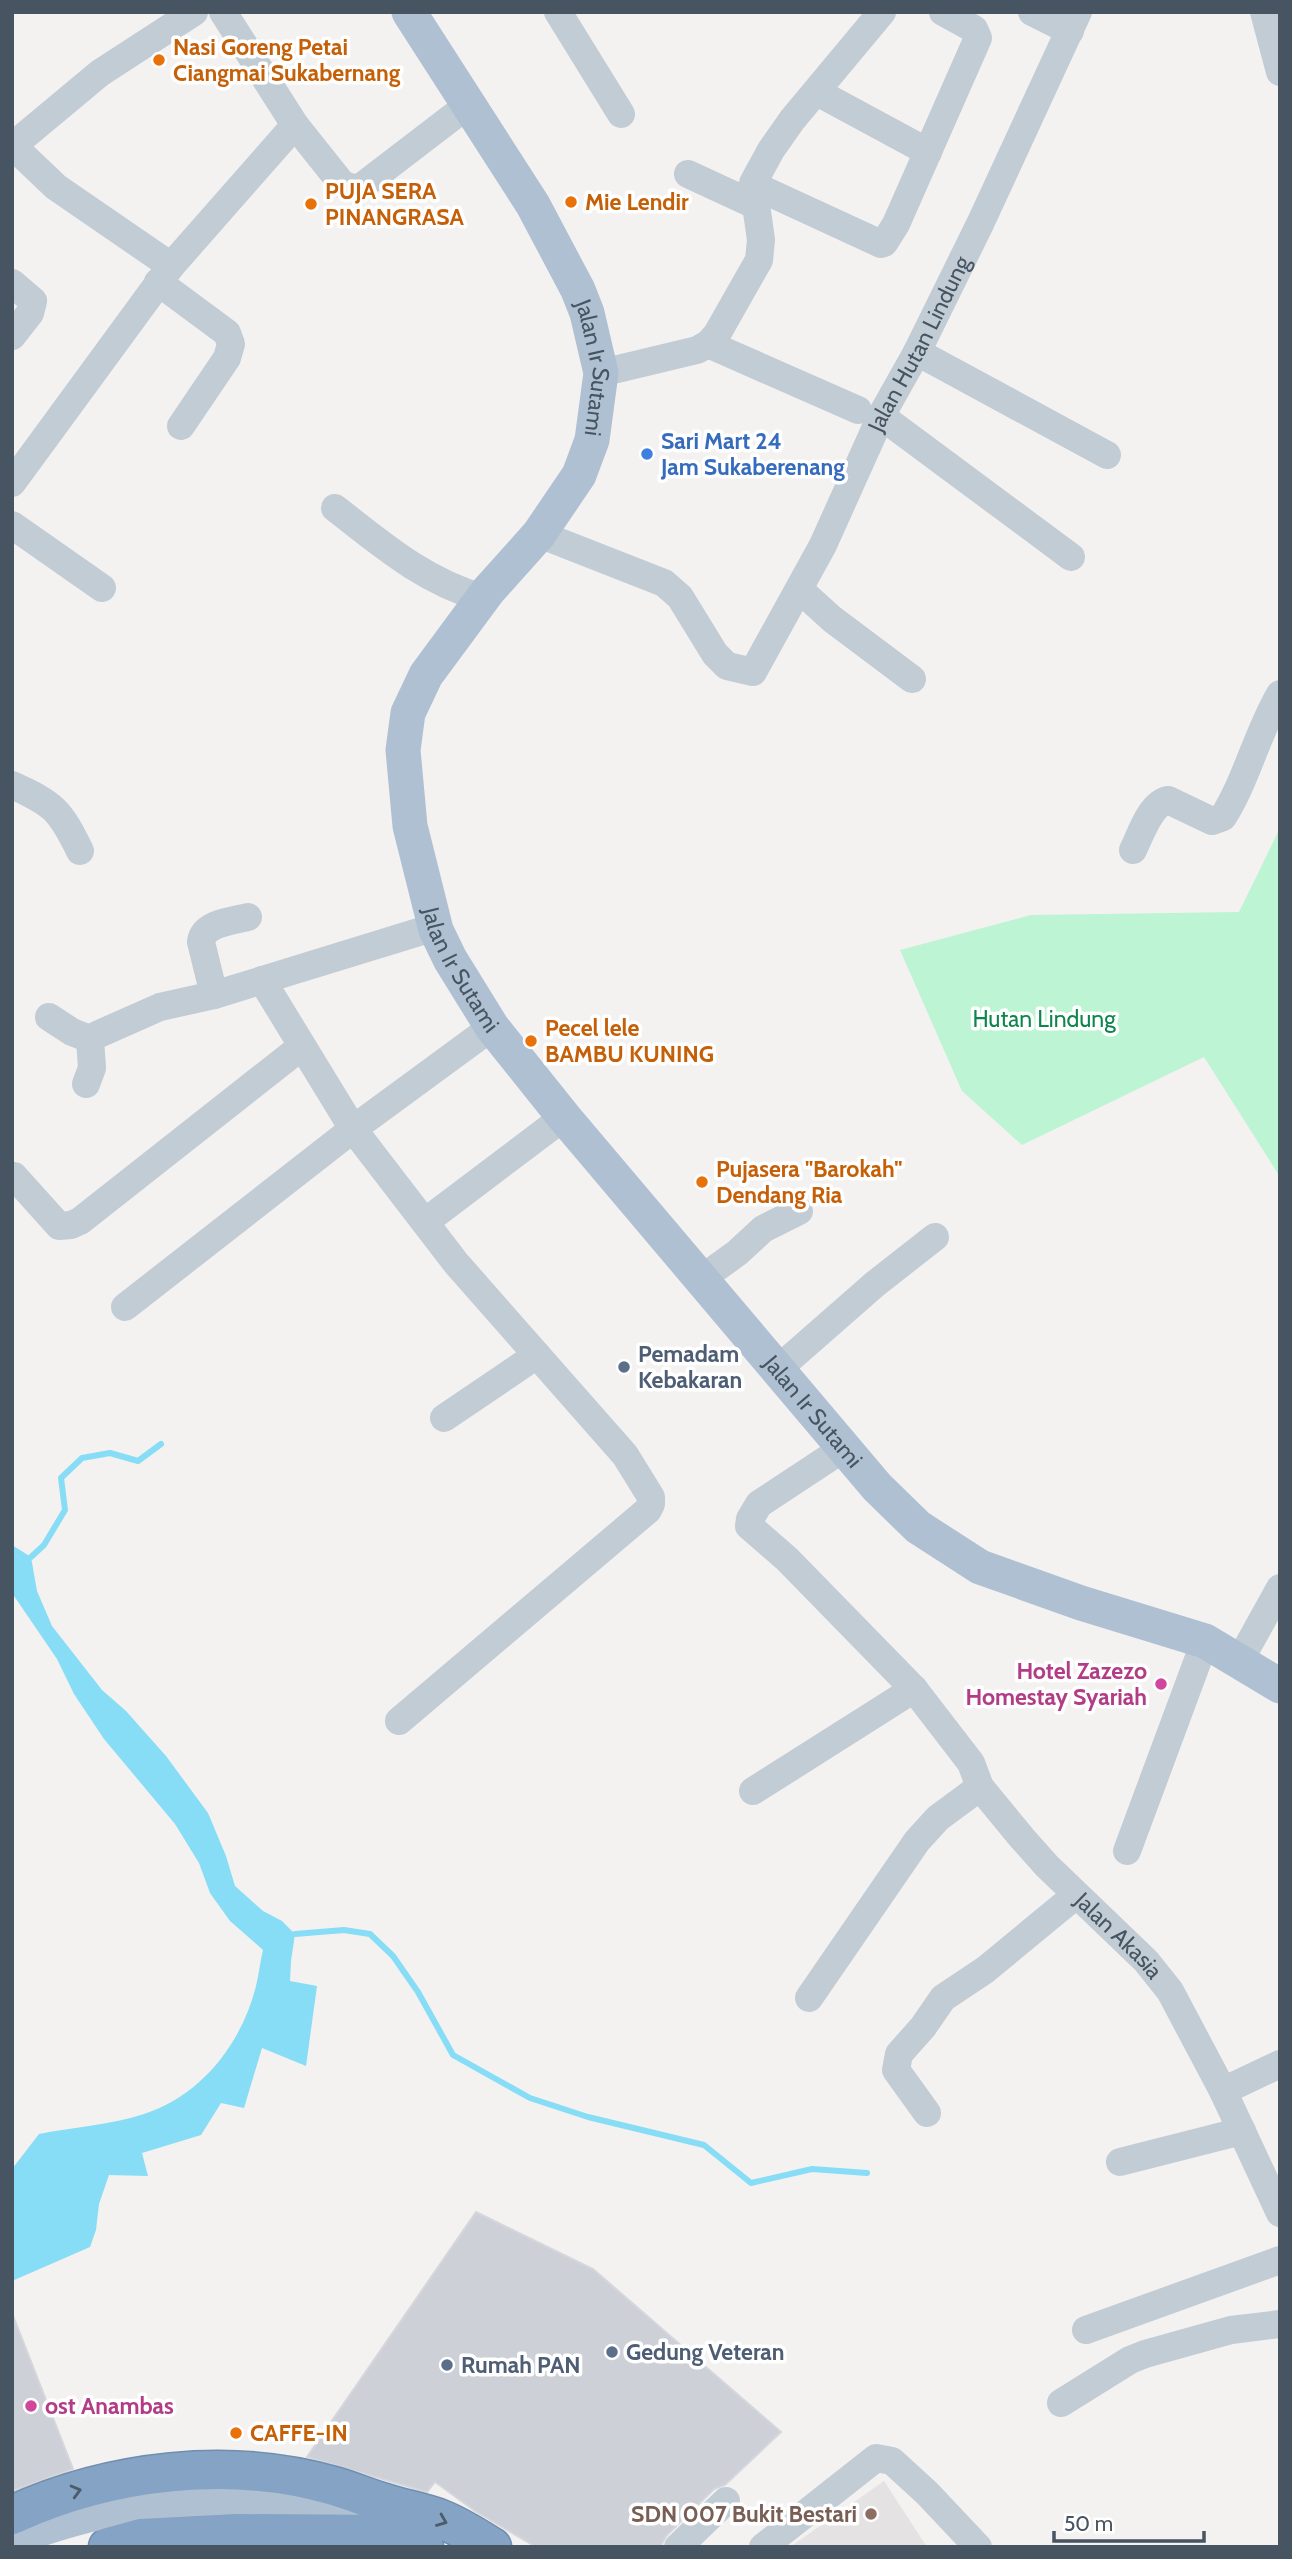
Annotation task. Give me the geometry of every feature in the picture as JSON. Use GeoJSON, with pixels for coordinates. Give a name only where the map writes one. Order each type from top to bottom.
{"type":"FeatureCollection","features":[{"type":"Feature","properties":{"kind":"highway"},"geometry":{"type":"LineString","coordinates":[[12,2515],[70,2492],[139,2477],[230,2471],[279,2475],[333,2485],[424,2547]]}},
{"type":"Feature","properties":{"kind":"highway"},"geometry":{"type":"LineString","coordinates":[[108,2547],[141,2538],[386,2519],[442,2519],[492,2547]]}},
{"type":"Feature","properties":{"kind":"main road","name":"Jalan Ir Sutami"},"geometry":{"type":"LineString","coordinates":[[408,12],[533,205],[578,290],[587,313],[601,373],[592,440],[583,466],[539,534],[483,598],[426,675],[413,698],[405,724],[403,750],[410,826],[435,927],[450,959],[492,1027],[564,1117],[877,1487],[918,1527],[980,1567],[1205,1641],[1280,1686]]}},
{"type":"Feature","properties":{"kind":"main road"},"geometry":{"type":"LineString","coordinates":[[12,2539],[88,2514],[128,2505],[172,2500],[203,2499],[334,2507],[386,2519]]}},
{"type":"Feature","properties":{"kind":"main road"},"geometry":{"type":"LineString","coordinates":[[27,2547],[91,2526],[172,2514],[228,2513],[332,2521],[386,2519]]}},
{"type":"Feature","properties":{"kind":"street"},"geometry":{"type":"LineString","coordinates":[[181,426],[227,358],[231,344],[227,333],[165,274],[56,187],[15,141],[100,73],[194,12]]}},
{"type":"Feature","properties":{"kind":"street"},"geometry":{"type":"LineString","coordinates":[[223,12],[295,125],[342,184],[352,188],[361,187],[468,105]]}},
{"type":"Feature","properties":{"kind":"street"},"geometry":{"type":"LineString","coordinates":[[558,12],[621,114]]}},
{"type":"Feature","properties":{"kind":"street"},"geometry":{"type":"LineString","coordinates":[[601,373],[697,350],[708,344],[717,334],[759,260],[761,240],[754,195],[771,150],[882,12]]}},
{"type":"Feature","properties":{"kind":"street"},"geometry":{"type":"LineString","coordinates":[[688,174],[754,195],[881,244],[888,239],[896,224],[978,38],[974,29],[943,12]]}},
{"type":"Feature","properties":{"kind":"street"},"geometry":{"type":"LineString","coordinates":[[1032,12],[1074,22]]}},
{"type":"Feature","properties":{"kind":"street"},"geometry":{"type":"LineString","coordinates":[[1264,12],[1280,72]]}},
{"type":"Feature","properties":{"kind":"street","name":"Jalan Hutan Lindung"},"geometry":{"type":"LineString","coordinates":[[539,534],[664,583],[680,597],[715,654],[727,666],[753,672],[823,545],[870,413],[917,352],[1074,22]]}},
{"type":"Feature","properties":{"kind":"street"},"geometry":{"type":"LineString","coordinates":[[817,92],[928,152]]}},
{"type":"Feature","properties":{"kind":"street"},"geometry":{"type":"LineString","coordinates":[[12,483],[165,274],[295,125]]}},
{"type":"Feature","properties":{"kind":"street"},"geometry":{"type":"LineString","coordinates":[[12,283],[33,301],[30,313],[12,336]]}},
{"type":"Feature","properties":{"kind":"street"},"geometry":{"type":"LineString","coordinates":[[708,344],[870,413],[1071,557]]}},
{"type":"Feature","properties":{"kind":"street"},"geometry":{"type":"LineString","coordinates":[[917,352],[1107,455]]}},
{"type":"Feature","properties":{"kind":"street"},"geometry":{"type":"LineString","coordinates":[[335,508],[412,567],[452,587],[483,598]]}},
{"type":"Feature","properties":{"kind":"street"},"geometry":{"type":"LineString","coordinates":[[12,525],[102,588]]}},
{"type":"Feature","properties":{"kind":"street"},"geometry":{"type":"LineString","coordinates":[[800,590],[832,620],[912,679]]}},
{"type":"Feature","properties":{"kind":"street"},"geometry":{"type":"LineString","coordinates":[[1133,850],[1155,808],[1166,800],[1212,821],[1223,817],[1253,755],[1264,723],[1280,694]]}},
{"type":"Feature","properties":{"kind":"street"},"geometry":{"type":"LineString","coordinates":[[12,785],[58,811],[80,851]]}},
{"type":"Feature","properties":{"kind":"street"},"geometry":{"type":"LineString","coordinates":[[214,995],[202,936],[205,930],[248,917]]}},
{"type":"Feature","properties":{"kind":"street"},"geometry":{"type":"LineString","coordinates":[[49,1017],[72,1032],[90,1039],[160,1007],[214,995],[435,927]]}},
{"type":"Feature","properties":{"kind":"street"},"geometry":{"type":"LineString","coordinates":[[262,980],[353,1129],[456,1264],[625,1455],[651,1497],[649,1510],[399,1721]]}},
{"type":"Feature","properties":{"kind":"street"},"geometry":{"type":"LineString","coordinates":[[125,1307],[353,1129],[492,1027]]}},
{"type":"Feature","properties":{"kind":"street"},"geometry":{"type":"LineString","coordinates":[[86,1084],[92,1068],[90,1039]]}},
{"type":"Feature","properties":{"kind":"street"},"geometry":{"type":"LineString","coordinates":[[15,1176],[59,1226],[80,1221],[301,1046]]}},
{"type":"Feature","properties":{"kind":"street"},"geometry":{"type":"LineString","coordinates":[[425,1222],[564,1117]]}},
{"type":"Feature","properties":{"kind":"street"},"geometry":{"type":"LineString","coordinates":[[701,1279],[737,1253],[763,1229],[800,1211]]}},
{"type":"Feature","properties":{"kind":"street"},"geometry":{"type":"LineString","coordinates":[[778,1369],[875,1284],[935,1237]]}},
{"type":"Feature","properties":{"kind":"street"},"geometry":{"type":"LineString","coordinates":[[444,1418],[537,1355]]}},
{"type":"Feature","properties":{"kind":"street","name":"Jalan Akasia"},"geometry":{"type":"LineString","coordinates":[[844,1448],[759,1504],[749,1527],[788,1559],[914,1689],[971,1763],[980,1787],[1030,1847],[1146,1961],[1170,1991],[1223,2091],[1280,2213]]}},
{"type":"Feature","properties":{"kind":"street"},"geometry":{"type":"LineString","coordinates":[[1240,1660],[1280,1588]]}},
{"type":"Feature","properties":{"kind":"street"},"geometry":{"type":"LineString","coordinates":[[1127,1851],[1205,1641]]}},
{"type":"Feature","properties":{"kind":"street"},"geometry":{"type":"LineString","coordinates":[[753,1791],[914,1689]]}},
{"type":"Feature","properties":{"kind":"street"},"geometry":{"type":"LineString","coordinates":[[808,1998],[917,1841],[938,1818],[980,1787]]}},
{"type":"Feature","properties":{"kind":"street"},"geometry":{"type":"LineString","coordinates":[[927,2113],[896,2070],[899,2054],[949,1992],[985,1970],[1076,1895]]}},
{"type":"Feature","properties":{"kind":"street"},"geometry":{"type":"LineString","coordinates":[[1223,2091],[1280,2064]]}},
{"type":"Feature","properties":{"kind":"street"},"geometry":{"type":"LineString","coordinates":[[1120,2162],[1242,2131]]}},
{"type":"Feature","properties":{"kind":"street"},"geometry":{"type":"LineString","coordinates":[[1086,2330],[1280,2260]]}},
{"type":"Feature","properties":{"kind":"street"},"geometry":{"type":"LineString","coordinates":[[1061,2403],[1130,2360],[1145,2354],[1222,2332],[1280,2324]]}},
{"type":"Feature","properties":{"kind":"street"},"geometry":{"type":"LineString","coordinates":[[763,2547],[876,2458],[892,2461],[927,2493],[978,2547]]}},
{"type":"Feature","properties":{"kind":"street"},"geometry":{"type":"LineString","coordinates":[[681,2546],[726,2501]]}},
{"type":"Feature","properties":{"kind":"shaded area","name":"SDN 007 Bukit Bestari"},"geometry":{"type":"Polygon","coordinates":[[[884,2481],[927,2547],[790,2547],[884,2481]]]}},
{"type":"Feature","properties":{"kind":"green space","name":"Hutan Lindung"},"geometry":{"type":"Polygon","coordinates":[[[1280,828],[1280,1177],[1204,1057],[1022,1145],[962,1091],[900,950],[1031,915],[1239,912],[1280,828]]]}},
{"type":"Feature","properties":{"kind":"water"},"geometry":{"type":"Polygon","coordinates":[[[12,1545],[31,1557],[37,1591],[52,1626],[102,1690],[126,1711],[166,1756],[208,1813],[235,1886],[295,1934],[290,1981],[317,1986],[306,2066],[262,2048],[244,2108],[221,2103],[201,2135],[142,2153],[148,2176],[109,2175],[99,2204],[96,2230],[90,2247],[12,2281],[12,2169],[39,2134],[144,2114],[165,2106],[201,2081],[216,2065],[241,2028],[256,1986],[263,1950],[230,1921],[210,1893],[199,1863],[175,1824],[104,1739],[74,1694],[57,1659],[12,1593],[12,1545]]]}},
{"type":"Feature","properties":{"kind":"building"},"geometry":{"type":"Polygon","coordinates":[[[476,2212],[593,2269],[781,2432],[725,2485],[714,2489],[667,2535],[660,2547],[536,2547],[475,2511],[435,2482],[427,2492],[307,2457],[476,2212]]]}},
{"type":"Feature","properties":{"kind":"building","name":"ost Anambas"},"geometry":{"type":"Polygon","coordinates":[[[12,2313],[73,2469],[12,2491],[12,2313]]]}},
{"type":"Feature","properties":{"kind":"waterway"},"geometry":{"type":"LineString","coordinates":[[31,1557],[44,1545],[65,1510],[61,1478],[82,1458],[110,1453],[138,1461],[161,1444]]}},
{"type":"Feature","properties":{"kind":"waterway"},"geometry":{"type":"LineString","coordinates":[[295,1934],[344,1930],[370,1934],[393,1956],[418,1992],[453,2055],[530,2098],[588,2117],[704,2145],[751,2183],[812,2169],[867,2173]]}},
{"type":"Feature","properties":{"kind":"place","name":"Nasi Goreng Petai Ciangmai Sukabernang"},"geometry":{"type":"Point","coordinates":[159,60]}},
{"type":"Feature","properties":{"kind":"place","name":"Mie Lendir"},"geometry":{"type":"Point","coordinates":[571,202]}},
{"type":"Feature","properties":{"kind":"place","name":"PUJA SERA PINANGRASA"},"geometry":{"type":"Point","coordinates":[311,204]}},
{"type":"Feature","properties":{"kind":"place","name":"Sari Mart 24 Jam Sukaberenang"},"geometry":{"type":"Point","coordinates":[647,454]}},
{"type":"Feature","properties":{"kind":"place","name":"Pecel lele BAMBU KUNING"},"geometry":{"type":"Point","coordinates":[531,1041]}},
{"type":"Feature","properties":{"kind":"place","name":"Pujasera \"Barokah\" Dendang Ria"},"geometry":{"type":"Point","coordinates":[702,1182]}},
{"type":"Feature","properties":{"kind":"place","name":"Pemadam Kebakaran"},"geometry":{"type":"Point","coordinates":[624,1367]}},
{"type":"Feature","properties":{"kind":"place","name":"Hotel Zazezo Homestay Syariah"},"geometry":{"type":"Point","coordinates":[1161,1684]}},
{"type":"Feature","properties":{"kind":"place","name":"Gedung Veteran"},"geometry":{"type":"Point","coordinates":[612,2352]}},
{"type":"Feature","properties":{"kind":"place","name":"Rumah PAN"},"geometry":{"type":"Point","coordinates":[447,2365]}},
{"type":"Feature","properties":{"kind":"place","name":"ost Anambas"},"geometry":{"type":"Point","coordinates":[31,2406]}},
{"type":"Feature","properties":{"kind":"place","name":"CAFFE-IN"},"geometry":{"type":"Point","coordinates":[236,2433]}},
{"type":"Feature","properties":{"kind":"place","name":"SDN 007 Bukit Bestari"},"geometry":{"type":"Point","coordinates":[871,2514]}}]}
